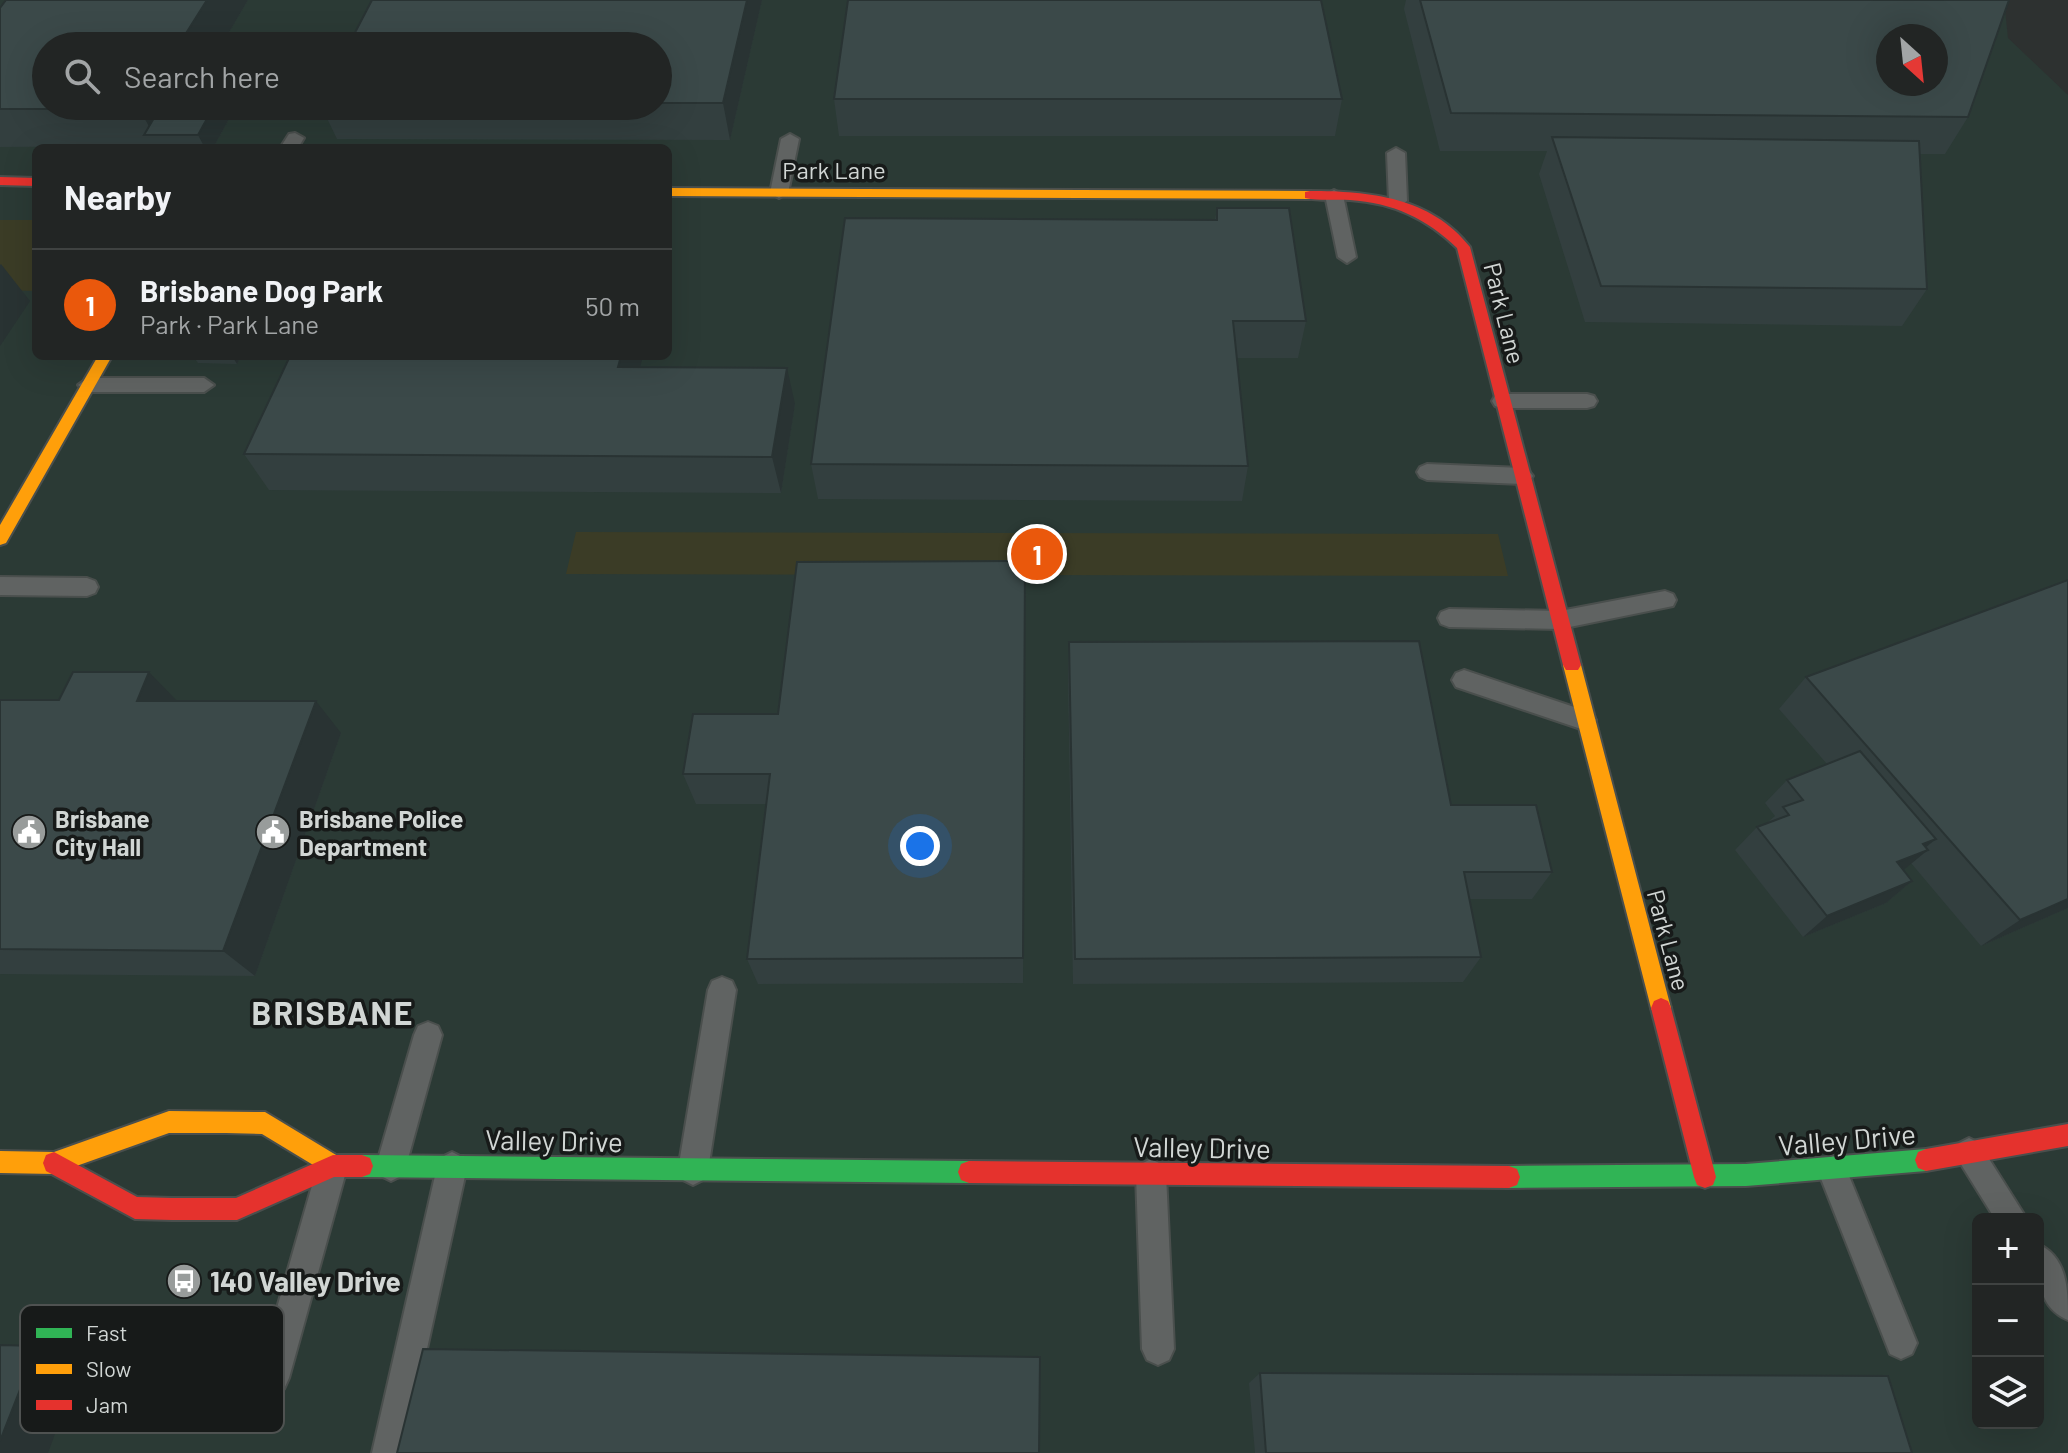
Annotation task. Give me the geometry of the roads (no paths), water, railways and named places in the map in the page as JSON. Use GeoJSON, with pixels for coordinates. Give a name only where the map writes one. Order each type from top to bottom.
{"type":"FeatureCollection","features":[{"type":"Feature","properties":{"kind":"street"},"geometry":{"type":"LineString","coordinates":[[0,181],[32,182]]}},
{"type":"Feature","properties":{"kind":"street","name":"Park Lane"},"geometry":{"type":"LineString","coordinates":[[672,192],[1334,195],[1398,201],[1427,213],[1448,227],[1463,247],[1705,1177]]}},
{"type":"Feature","properties":{"kind":"street"},"geometry":{"type":"LineString","coordinates":[[0,539],[103,360]]}},
{"type":"Feature","properties":{"kind":"street","name":"Valley Drive"},"geometry":{"type":"LineString","coordinates":[[0,1162],[54,1163],[169,1122],[212,1122],[265,1123],[333,1166]]}},
{"type":"Feature","properties":{"kind":"street","name":"Valley Drive"},"geometry":{"type":"LineString","coordinates":[[54,1163],[135,1208],[237,1209],[333,1166],[1705,1177],[1833,1171],[1969,1153],[2068,1135]]}},
{"type":"Feature","properties":{"kind":"lane"},"geometry":{"type":"LineString","coordinates":[[779,193],[790,139]]}},
{"type":"Feature","properties":{"kind":"lane"},"geometry":{"type":"LineString","coordinates":[[1396,153],[1398,201]]}},
{"type":"Feature","properties":{"kind":"lane"},"geometry":{"type":"LineString","coordinates":[[1334,195],[1347,257]]}},
{"type":"Feature","properties":{"kind":"lane"},"geometry":{"type":"LineString","coordinates":[[88,385],[204,385]]}},
{"type":"Feature","properties":{"kind":"lane"},"geometry":{"type":"LineString","coordinates":[[1502,401],[1587,401]]}},
{"type":"Feature","properties":{"kind":"lane"},"geometry":{"type":"LineString","coordinates":[[1427,472],[1522,476]]}},
{"type":"Feature","properties":{"kind":"lane"},"geometry":{"type":"LineString","coordinates":[[0,586],[87,587]]}},
{"type":"Feature","properties":{"kind":"lane"},"geometry":{"type":"LineString","coordinates":[[1449,618],[1560,620],[1665,600]]}},
{"type":"Feature","properties":{"kind":"lane"},"geometry":{"type":"LineString","coordinates":[[1464,680],[1584,720]]}},
{"type":"Feature","properties":{"kind":"lane"},"geometry":{"type":"LineString","coordinates":[[693,1170],[722,990]]}},
{"type":"Feature","properties":{"kind":"lane"},"geometry":{"type":"LineString","coordinates":[[391,1166],[428,1035]]}},
{"type":"Feature","properties":{"kind":"lane"},"geometry":{"type":"LineString","coordinates":[[1969,1153],[2008,1213]]}},
{"type":"Feature","properties":{"kind":"lane"},"geometry":{"type":"LineString","coordinates":[[284,1339],[333,1166]]}},
{"type":"Feature","properties":{"kind":"lane"},"geometry":{"type":"LineString","coordinates":[[388,1453],[452,1167]]}},
{"type":"Feature","properties":{"kind":"lane"},"geometry":{"type":"LineString","coordinates":[[1833,1171],[1901,1343]]}},
{"type":"Feature","properties":{"kind":"lane"},"geometry":{"type":"LineString","coordinates":[[1151,1174],[1158,1349]]}},
{"type":"Feature","properties":{"kind":"lane"},"geometry":{"type":"LineString","coordinates":[[2044,1268],[2068,1305]]}},
{"type":"Feature","properties":{"kind":"place","name":"Brisbane Dog Park"},"geometry":{"type":"Point","coordinates":[1037,554]}},
{"type":"Feature","properties":{"kind":"place","name":"Brisbane City Hall"},"geometry":{"type":"Point","coordinates":[29,832]}},
{"type":"Feature","properties":{"kind":"place","name":"Brisbane Police Department"},"geometry":{"type":"Point","coordinates":[273,832]}},
{"type":"Feature","properties":{"kind":"place","name":"140 Valley Drive"},"geometry":{"type":"Point","coordinates":[184,1281]}},
{"type":"Feature","properties":{"kind":"district","name":"BRISBANE"},"geometry":{"type":"Point","coordinates":[333,1012]}}]}
